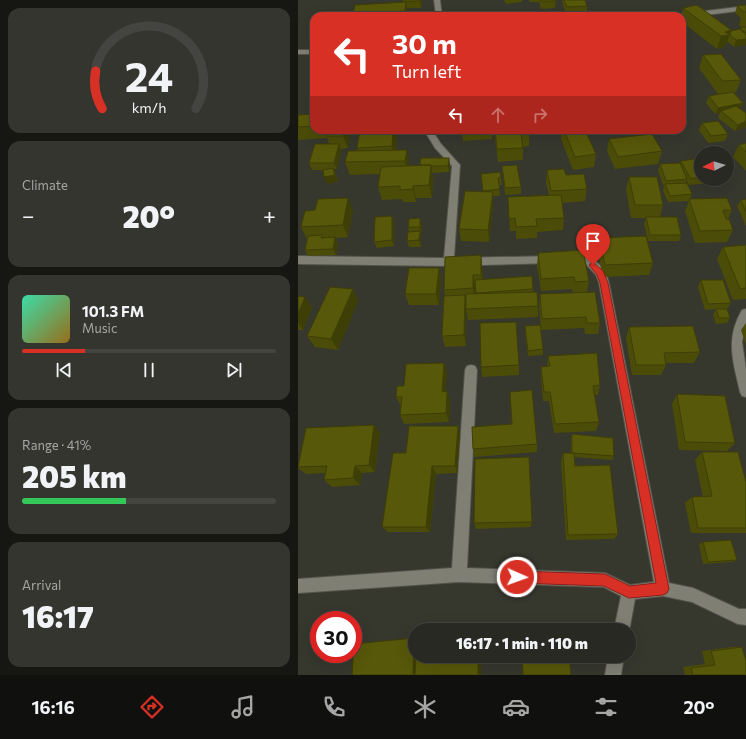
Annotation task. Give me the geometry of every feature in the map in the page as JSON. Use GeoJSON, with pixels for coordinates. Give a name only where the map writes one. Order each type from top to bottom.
{"type":"FeatureCollection","features":[{"type":"Feature","properties":{"kind":"street"},"geometry":{"type":"LineString","coordinates":[[437,0],[438,12]]}},
{"type":"Feature","properties":{"kind":"street"},"geometry":{"type":"LineString","coordinates":[[686,15],[746,8]]}},
{"type":"Feature","properties":{"kind":"street"},"geometry":{"type":"LineString","coordinates":[[298,52],[310,52]]}},
{"type":"Feature","properties":{"kind":"street"},"geometry":{"type":"LineString","coordinates":[[430,134],[438,146],[456,165],[449,262]]}},
{"type":"Feature","properties":{"kind":"street"},"geometry":{"type":"LineString","coordinates":[[298,260],[449,262],[587,259],[600,273],[604,283],[663,589]]}},
{"type":"Feature","properties":{"kind":"street"},"geometry":{"type":"LineString","coordinates":[[746,313],[740,320],[735,344],[746,392]]}},
{"type":"Feature","properties":{"kind":"street"},"geometry":{"type":"LineString","coordinates":[[459,575],[471,370]]}},
{"type":"Feature","properties":{"kind":"street"},"geometry":{"type":"LineString","coordinates":[[298,586],[459,575],[605,580],[629,592],[663,589],[693,594],[738,616],[746,617]]}},
{"type":"Feature","properties":{"kind":"street"},"geometry":{"type":"LineString","coordinates":[[623,623],[629,592]]}},
{"type":"Feature","properties":{"kind":"street"},"geometry":{"type":"LineString","coordinates":[[613,675],[615,663]]}},
{"type":"Feature","properties":{"kind":"building"},"geometry":{"type":"Polygon","coordinates":[[[403,0],[420,0],[420,1],[402,2],[403,0]]]}},
{"type":"Feature","properties":{"kind":"building"},"geometry":{"type":"Polygon","coordinates":[[[540,0],[555,0],[556,1],[541,2],[540,0]]]}},
{"type":"Feature","properties":{"kind":"building"},"geometry":{"type":"Polygon","coordinates":[[[564,0],[585,0],[587,6],[567,7],[564,0]]]}},
{"type":"Feature","properties":{"kind":"building"},"geometry":{"type":"Polygon","coordinates":[[[406,2],[405,11],[353,12],[355,5],[406,2]]]}},
{"type":"Feature","properties":{"kind":"building"},"geometry":{"type":"Polygon","coordinates":[[[697,5],[731,30],[725,32],[729,35],[721,36],[683,8],[697,5]]]}},
{"type":"Feature","properties":{"kind":"building"},"geometry":{"type":"Polygon","coordinates":[[[746,5],[746,12],[737,6],[746,5]]]}},
{"type":"Feature","properties":{"kind":"building"},"geometry":{"type":"Polygon","coordinates":[[[746,27],[746,33],[740,28],[746,27]]]}},
{"type":"Feature","properties":{"kind":"building"},"geometry":{"type":"Polygon","coordinates":[[[740,29],[746,35],[746,39],[736,40],[730,35],[731,31],[740,29]]]}},
{"type":"Feature","properties":{"kind":"building"},"geometry":{"type":"Polygon","coordinates":[[[721,54],[741,80],[722,81],[703,55],[721,54]]]}},
{"type":"Feature","properties":{"kind":"building"},"geometry":{"type":"Polygon","coordinates":[[[733,92],[743,103],[718,108],[709,96],[733,92]]]}},
{"type":"Feature","properties":{"kind":"building"},"geometry":{"type":"Polygon","coordinates":[[[736,106],[746,113],[746,121],[738,125],[721,111],[736,106]]]}},
{"type":"Feature","properties":{"kind":"building"},"geometry":{"type":"Polygon","coordinates":[[[310,114],[310,126],[298,127],[298,115],[310,114]]]}},
{"type":"Feature","properties":{"kind":"building"},"geometry":{"type":"Polygon","coordinates":[[[718,121],[728,134],[711,136],[702,123],[718,121]]]}},
{"type":"Feature","properties":{"kind":"building"},"geometry":{"type":"Polygon","coordinates":[[[327,134],[343,134],[343,136],[326,136],[327,134]]]}},
{"type":"Feature","properties":{"kind":"building"},"geometry":{"type":"Polygon","coordinates":[[[359,134],[393,134],[392,146],[357,148],[359,134]]]}},
{"type":"Feature","properties":{"kind":"building"},"geometry":{"type":"Polygon","coordinates":[[[495,134],[521,134],[523,148],[497,149],[495,134]]]}},
{"type":"Feature","properties":{"kind":"building"},"geometry":{"type":"Polygon","coordinates":[[[566,134],[587,134],[596,154],[575,157],[566,134]]]}},
{"type":"Feature","properties":{"kind":"building"},"geometry":{"type":"Polygon","coordinates":[[[652,134],[662,151],[618,157],[609,139],[652,134]]]}},
{"type":"Feature","properties":{"kind":"building"},"geometry":{"type":"Polygon","coordinates":[[[746,143],[746,152],[739,145],[746,143]]]}},
{"type":"Feature","properties":{"kind":"building"},"geometry":{"type":"Polygon","coordinates":[[[315,144],[339,144],[334,163],[309,163],[315,144]]]}},
{"type":"Feature","properties":{"kind":"building"},"geometry":{"type":"Polygon","coordinates":[[[407,150],[405,161],[345,162],[348,151],[407,150]]]}},
{"type":"Feature","properties":{"kind":"building"},"geometry":{"type":"Polygon","coordinates":[[[421,158],[449,158],[448,166],[420,165],[421,158]]]}},
{"type":"Feature","properties":{"kind":"building"},"geometry":{"type":"Polygon","coordinates":[[[694,159],[694,178],[691,179],[681,161],[694,159]]]}},
{"type":"Feature","properties":{"kind":"building"},"geometry":{"type":"Polygon","coordinates":[[[680,163],[687,179],[666,181],[660,164],[680,163]]]}},
{"type":"Feature","properties":{"kind":"building"},"geometry":{"type":"Polygon","coordinates":[[[431,165],[429,185],[413,186],[413,189],[400,190],[400,186],[378,187],[381,167],[431,165]]]}},
{"type":"Feature","properties":{"kind":"building"},"geometry":{"type":"Polygon","coordinates":[[[517,165],[521,187],[505,188],[502,166],[517,165]]]}},
{"type":"Feature","properties":{"kind":"building"},"geometry":{"type":"Polygon","coordinates":[[[333,168],[335,175],[324,177],[323,170],[333,168]]]}},
{"type":"Feature","properties":{"kind":"building"},"geometry":{"type":"Polygon","coordinates":[[[564,169],[566,175],[584,174],[587,189],[551,191],[547,170],[564,169]]]}},
{"type":"Feature","properties":{"kind":"building"},"geometry":{"type":"Polygon","coordinates":[[[500,172],[501,178],[498,178],[500,189],[483,191],[481,174],[500,172]]]}},
{"type":"Feature","properties":{"kind":"building"},"geometry":{"type":"Polygon","coordinates":[[[629,177],[657,177],[663,205],[635,205],[629,177]]]}},
{"type":"Feature","properties":{"kind":"building"},"geometry":{"type":"Polygon","coordinates":[[[687,183],[692,194],[670,196],[665,184],[687,183]]]}},
{"type":"Feature","properties":{"kind":"building"},"geometry":{"type":"Polygon","coordinates":[[[465,191],[493,192],[488,230],[459,229],[465,191]]]}},
{"type":"Feature","properties":{"kind":"building"},"geometry":{"type":"Polygon","coordinates":[[[561,195],[564,218],[536,219],[537,226],[516,227],[515,218],[509,219],[508,197],[561,195]]]}},
{"type":"Feature","properties":{"kind":"building"},"geometry":{"type":"Polygon","coordinates":[[[348,198],[343,225],[301,227],[305,211],[315,210],[318,199],[348,198]]]}},
{"type":"Feature","properties":{"kind":"building"},"geometry":{"type":"Polygon","coordinates":[[[727,198],[732,210],[723,210],[726,219],[729,219],[733,230],[700,231],[689,199],[727,198]]]}},
{"type":"Feature","properties":{"kind":"building"},"geometry":{"type":"Polygon","coordinates":[[[746,199],[746,212],[741,200],[746,199]]]}},
{"type":"Feature","properties":{"kind":"building"},"geometry":{"type":"Polygon","coordinates":[[[392,216],[392,240],[374,242],[375,217],[392,216]]]}},
{"type":"Feature","properties":{"kind":"building"},"geometry":{"type":"Polygon","coordinates":[[[646,217],[677,217],[681,235],[650,235],[646,217]]]}},
{"type":"Feature","properties":{"kind":"building"},"geometry":{"type":"Polygon","coordinates":[[[420,218],[420,227],[408,227],[409,219],[420,218]]]}},
{"type":"Feature","properties":{"kind":"building"},"geometry":{"type":"Polygon","coordinates":[[[420,231],[419,240],[407,241],[408,232],[420,231]]]}},
{"type":"Feature","properties":{"kind":"building"},"geometry":{"type":"Polygon","coordinates":[[[322,235],[321,238],[335,237],[333,249],[305,250],[308,236],[322,235]]]}},
{"type":"Feature","properties":{"kind":"building"},"geometry":{"type":"Polygon","coordinates":[[[646,236],[653,263],[605,265],[599,238],[646,236]]]}},
{"type":"Feature","properties":{"kind":"building"},"geometry":{"type":"Polygon","coordinates":[[[746,245],[746,288],[740,289],[723,247],[746,245]]]}},
{"type":"Feature","properties":{"kind":"building"},"geometry":{"type":"Polygon","coordinates":[[[583,250],[589,281],[575,282],[574,277],[541,279],[538,253],[583,250]]]}},
{"type":"Feature","properties":{"kind":"building"},"geometry":{"type":"Polygon","coordinates":[[[481,255],[481,275],[473,275],[473,288],[444,290],[445,257],[481,255]]]}},
{"type":"Feature","properties":{"kind":"building"},"geometry":{"type":"Polygon","coordinates":[[[409,268],[439,268],[436,294],[405,294],[409,268]]]}},
{"type":"Feature","properties":{"kind":"building"},"geometry":{"type":"Polygon","coordinates":[[[532,276],[533,289],[476,293],[475,280],[532,276]]]}},
{"type":"Feature","properties":{"kind":"building"},"geometry":{"type":"Polygon","coordinates":[[[701,280],[723,280],[731,303],[708,304],[701,280]]]}},
{"type":"Feature","properties":{"kind":"building"},"geometry":{"type":"Polygon","coordinates":[[[330,287],[353,289],[331,339],[307,336],[330,287]]]}},
{"type":"Feature","properties":{"kind":"building"},"geometry":{"type":"Polygon","coordinates":[[[537,292],[538,306],[466,309],[466,294],[537,292]]]}},
{"type":"Feature","properties":{"kind":"building"},"geometry":{"type":"Polygon","coordinates":[[[595,292],[600,323],[587,323],[586,317],[542,319],[540,294],[595,292]]]}},
{"type":"Feature","properties":{"kind":"building"},"geometry":{"type":"Polygon","coordinates":[[[465,295],[464,335],[442,336],[444,296],[465,295]]]}},
{"type":"Feature","properties":{"kind":"building"},"geometry":{"type":"Polygon","coordinates":[[[298,296],[305,297],[298,314],[298,296]]]}},
{"type":"Feature","properties":{"kind":"building"},"geometry":{"type":"Polygon","coordinates":[[[716,309],[727,309],[730,318],[719,318],[716,309]]]}},
{"type":"Feature","properties":{"kind":"building"},"geometry":{"type":"Polygon","coordinates":[[[516,322],[519,365],[481,367],[480,323],[516,322]]]}},
{"type":"Feature","properties":{"kind":"building"},"geometry":{"type":"Polygon","coordinates":[[[540,325],[543,349],[528,351],[525,326],[540,325]]]}},
{"type":"Feature","properties":{"kind":"building"},"geometry":{"type":"Polygon","coordinates":[[[693,326],[700,352],[664,353],[666,365],[636,365],[629,327],[693,326]]]}},
{"type":"Feature","properties":{"kind":"building"},"geometry":{"type":"Polygon","coordinates":[[[597,353],[600,385],[593,386],[599,422],[555,424],[550,392],[544,392],[541,367],[550,366],[548,356],[597,353]]]}},
{"type":"Feature","properties":{"kind":"building"},"geometry":{"type":"Polygon","coordinates":[[[444,363],[442,392],[447,391],[446,413],[400,415],[402,397],[396,397],[397,386],[404,386],[406,364],[444,363]]]}},
{"type":"Feature","properties":{"kind":"building"},"geometry":{"type":"Polygon","coordinates":[[[532,390],[537,444],[473,449],[472,427],[512,424],[510,392],[532,390]]]}},
{"type":"Feature","properties":{"kind":"building"},"geometry":{"type":"Polygon","coordinates":[[[677,394],[725,396],[735,443],[685,442],[677,394]]]}},
{"type":"Feature","properties":{"kind":"building"},"geometry":{"type":"Polygon","coordinates":[[[374,425],[369,465],[355,466],[353,478],[324,480],[327,466],[298,467],[306,428],[374,425]]]}},
{"type":"Feature","properties":{"kind":"building"},"geometry":{"type":"Polygon","coordinates":[[[409,426],[458,426],[455,466],[432,466],[426,527],[382,527],[393,453],[406,453],[409,426]]]}},
{"type":"Feature","properties":{"kind":"building"},"geometry":{"type":"Polygon","coordinates":[[[572,434],[613,438],[614,456],[572,453],[572,434]]]}},
{"type":"Feature","properties":{"kind":"building"},"geometry":{"type":"Polygon","coordinates":[[[702,452],[738,452],[746,482],[746,528],[698,528],[692,497],[712,496],[702,452]]]}},
{"type":"Feature","properties":{"kind":"building"},"geometry":{"type":"Polygon","coordinates":[[[563,453],[574,453],[575,466],[610,465],[618,534],[568,535],[563,453]]]}},
{"type":"Feature","properties":{"kind":"building"},"geometry":{"type":"Polygon","coordinates":[[[529,457],[532,522],[474,523],[475,459],[529,457]]]}},
{"type":"Feature","properties":{"kind":"building"},"geometry":{"type":"Polygon","coordinates":[[[731,540],[737,560],[708,562],[703,542],[731,540]]]}},
{"type":"Feature","properties":{"kind":"building"},"geometry":{"type":"Polygon","coordinates":[[[408,639],[408,663],[413,663],[413,675],[352,675],[353,663],[362,663],[362,643],[408,639]]]}},
{"type":"Feature","properties":{"kind":"building"},"geometry":{"type":"Polygon","coordinates":[[[742,647],[746,661],[746,675],[693,675],[691,668],[715,665],[711,651],[742,647]]]}},
{"type":"Feature","properties":{"kind":"building"},"geometry":{"type":"Polygon","coordinates":[[[416,663],[478,663],[478,675],[415,675],[416,663]]]}},
{"type":"Feature","properties":{"kind":"building"},"geometry":{"type":"Polygon","coordinates":[[[522,663],[570,663],[571,675],[523,675],[522,663]]]}},
{"type":"Feature","properties":{"kind":"route"},"geometry":{"type":"LineString","coordinates":[[517,577],[605,580],[629,592],[663,589],[604,283],[600,273],[593,265]]}}]}
